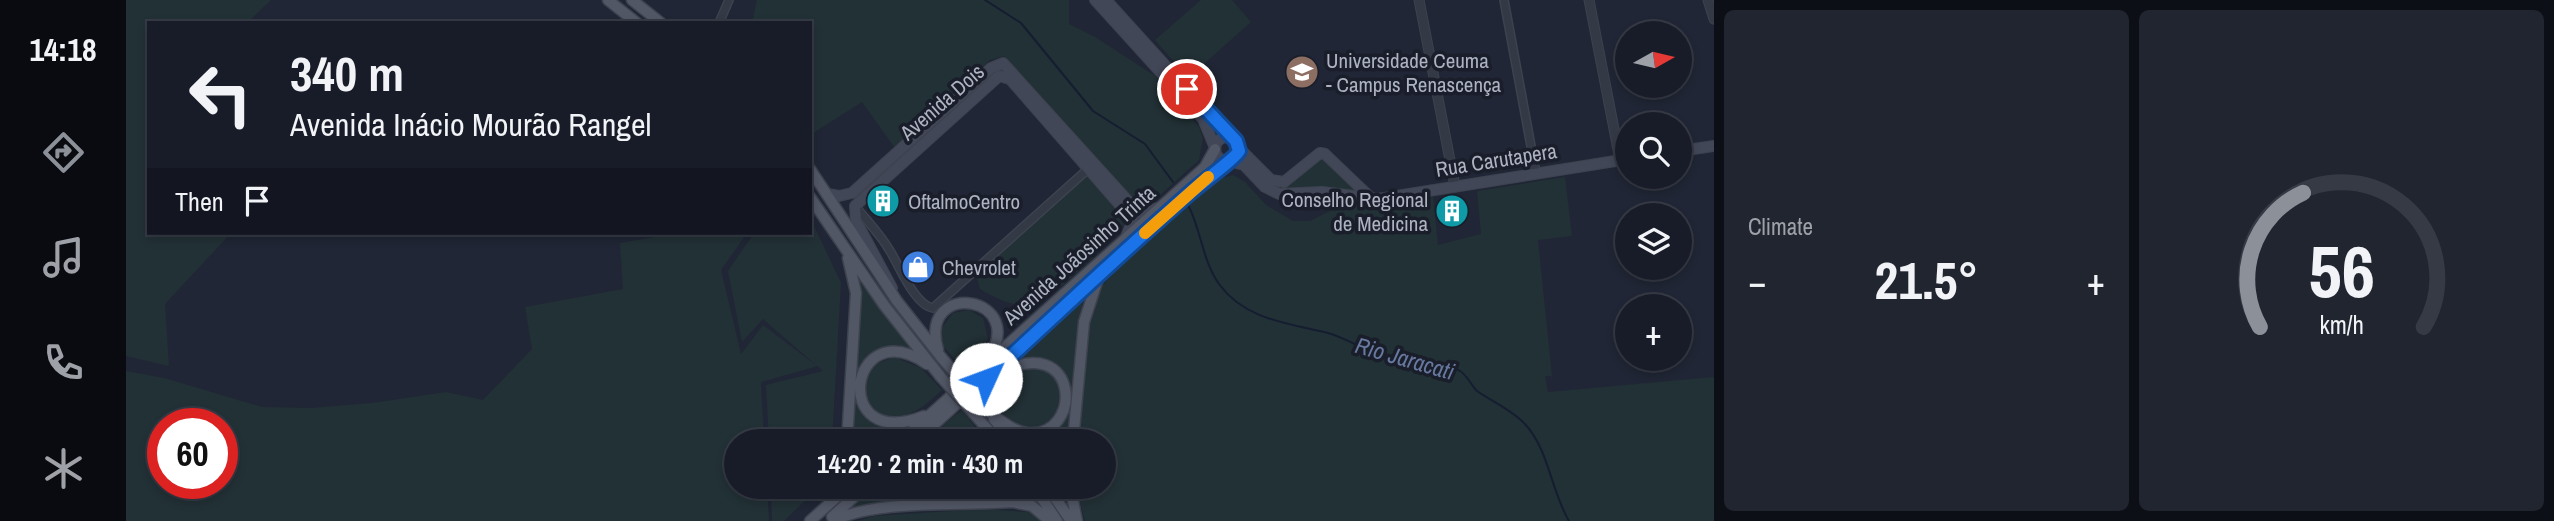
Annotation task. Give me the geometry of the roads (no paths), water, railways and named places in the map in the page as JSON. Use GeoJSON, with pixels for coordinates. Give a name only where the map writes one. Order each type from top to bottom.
{"type":"FeatureCollection","features":[{"type":"Feature","properties":{"kind":"main road"},"geometry":{"type":"LineString","coordinates":[[608,0],[634,21]]}},
{"type":"Feature","properties":{"kind":"main road"},"geometry":{"type":"LineString","coordinates":[[632,0],[658,21]]}},
{"type":"Feature","properties":{"kind":"main road"},"geometry":{"type":"LineString","coordinates":[[1095,0],[1203,119],[1219,158],[1229,161],[1236,157],[1235,143]]}},
{"type":"Feature","properties":{"kind":"main road"},"geometry":{"type":"LineString","coordinates":[[1106,0],[1270,180],[1284,182],[1324,153],[1371,199]]}},
{"type":"Feature","properties":{"kind":"main road","name":"Avenida Dois"},"geometry":{"type":"LineString","coordinates":[[855,206],[991,68],[1006,64],[1138,212],[1145,214],[1162,206]]}},
{"type":"Feature","properties":{"kind":"main road","name":"Avenida Dois"},"geometry":{"type":"LineString","coordinates":[[828,194],[839,196],[852,193],[995,78],[1005,76],[1133,220],[1124,241]]}},
{"type":"Feature","properties":{"kind":"main road"},"geometry":{"type":"LineString","coordinates":[[1215,149],[1223,138],[1235,143]]}},
{"type":"Feature","properties":{"kind":"main road"},"geometry":{"type":"LineString","coordinates":[[1692,149],[1714,146]]}},
{"type":"Feature","properties":{"kind":"main road","name":"Avenida Joãosinho Trinta"},"geometry":{"type":"LineString","coordinates":[[980,378],[1209,163],[1215,149]]}},
{"type":"Feature","properties":{"kind":"main road","name":"Rua Carutapera"},"geometry":{"type":"LineString","coordinates":[[1229,161],[1244,165],[1274,193],[1322,192],[1371,199],[1615,160]]}},
{"type":"Feature","properties":{"kind":"main road","name":"Avenida Joãosinho Trinta"},"geometry":{"type":"LineString","coordinates":[[918,429],[937,416],[1229,161]]}},
{"type":"Feature","properties":{"kind":"main road"},"geometry":{"type":"LineString","coordinates":[[812,172],[849,224],[897,301],[940,357],[1002,429]]}},
{"type":"Feature","properties":{"kind":"main road"},"geometry":{"type":"LineString","coordinates":[[812,200],[884,305],[985,429]]}},
{"type":"Feature","properties":{"kind":"main road"},"geometry":{"type":"LineString","coordinates":[[855,206],[855,216],[862,232],[884,268],[897,301]]}},
{"type":"Feature","properties":{"kind":"main road"},"geometry":{"type":"LineString","coordinates":[[849,224],[862,232]]}},
{"type":"Feature","properties":{"kind":"main road"},"geometry":{"type":"LineString","coordinates":[[841,243],[851,266],[856,293],[848,429]]}},
{"type":"Feature","properties":{"kind":"main road"},"geometry":{"type":"LineString","coordinates":[[1074,429],[1084,322],[1100,274]]}},
{"type":"Feature","properties":{"kind":"main road"},"geometry":{"type":"LineString","coordinates":[[940,357],[935,332],[941,314],[960,303],[981,306],[993,319],[997,337],[980,378]]}},
{"type":"Feature","properties":{"kind":"main road"},"geometry":{"type":"LineString","coordinates":[[933,429],[937,416],[903,423],[886,423],[865,407],[859,388],[867,364],[887,352],[909,354],[938,373]]}},
{"type":"Feature","properties":{"kind":"main road"},"geometry":{"type":"LineString","coordinates":[[980,378],[1018,364],[1037,361],[1048,365],[1061,376],[1067,394],[1059,419],[1048,428],[1034,433],[1019,431],[987,410]]}},
{"type":"Feature","properties":{"kind":"main road","name":"Avenida Joãosinho Trinta"},"geometry":{"type":"LineString","coordinates":[[926,429],[937,416]]}},
{"type":"Feature","properties":{"kind":"main road"},"geometry":{"type":"LineString","coordinates":[[813,518],[827,499]]}},
{"type":"Feature","properties":{"kind":"main road"},"geometry":{"type":"LineString","coordinates":[[813,518],[834,499]]}},
{"type":"Feature","properties":{"kind":"main road"},"geometry":{"type":"LineString","coordinates":[[827,521],[852,499]]}},
{"type":"Feature","properties":{"kind":"main road"},"geometry":{"type":"LineString","coordinates":[[1043,499],[1057,521]]}},
{"type":"Feature","properties":{"kind":"main road"},"geometry":{"type":"LineString","coordinates":[[1055,499],[1070,521]]}},
{"type":"Feature","properties":{"kind":"main road"},"geometry":{"type":"LineString","coordinates":[[1073,499],[1077,521]]}},
{"type":"Feature","properties":{"kind":"main road"},"geometry":{"type":"LineString","coordinates":[[834,521],[856,512],[874,509],[1012,502],[1032,506],[1050,521]]}},
{"type":"Feature","properties":{"kind":"street"},"geometry":{"type":"LineString","coordinates":[[720,21],[729,0]]}},
{"type":"Feature","properties":{"kind":"street"},"geometry":{"type":"LineString","coordinates":[[1419,0],[1455,186]]}},
{"type":"Feature","properties":{"kind":"street"},"geometry":{"type":"LineString","coordinates":[[1504,0],[1536,173]]}},
{"type":"Feature","properties":{"kind":"street"},"geometry":{"type":"LineString","coordinates":[[1589,0],[1615,118]]}},
{"type":"Feature","properties":{"kind":"street"},"geometry":{"type":"LineString","coordinates":[[1708,0],[1714,19]]}},
{"type":"Feature","properties":{"kind":"street"},"geometry":{"type":"LineString","coordinates":[[855,206],[890,250],[903,277],[924,305],[935,307],[1088,169]]}},
{"type":"Feature","properties":{"kind":"waterway","name":"Rio Jaracati"},"geometry":{"type":"LineString","coordinates":[[985,0],[1021,23],[1093,111],[1145,144],[1173,182]]}},
{"type":"Feature","properties":{"kind":"waterway","name":"Rio Jaracati"},"geometry":{"type":"LineString","coordinates":[[1188,205],[1213,275],[1241,305],[1268,318],[1328,333],[1388,357],[1438,362],[1453,367],[1465,375],[1477,391],[1520,419],[1533,434],[1545,458],[1569,521]]}},
{"type":"Feature","properties":{"kind":"place","name":"Universidade Ceuma - Campus Renascença"},"geometry":{"type":"Point","coordinates":[1302,72]}},
{"type":"Feature","properties":{"kind":"place","name":"OftalmoCentro"},"geometry":{"type":"Point","coordinates":[883,201]}},
{"type":"Feature","properties":{"kind":"place","name":"Conselho Regional de Medicina"},"geometry":{"type":"Point","coordinates":[1452,211]}},
{"type":"Feature","properties":{"kind":"place","name":"Chevrolet"},"geometry":{"type":"Point","coordinates":[918,267]}}]}
